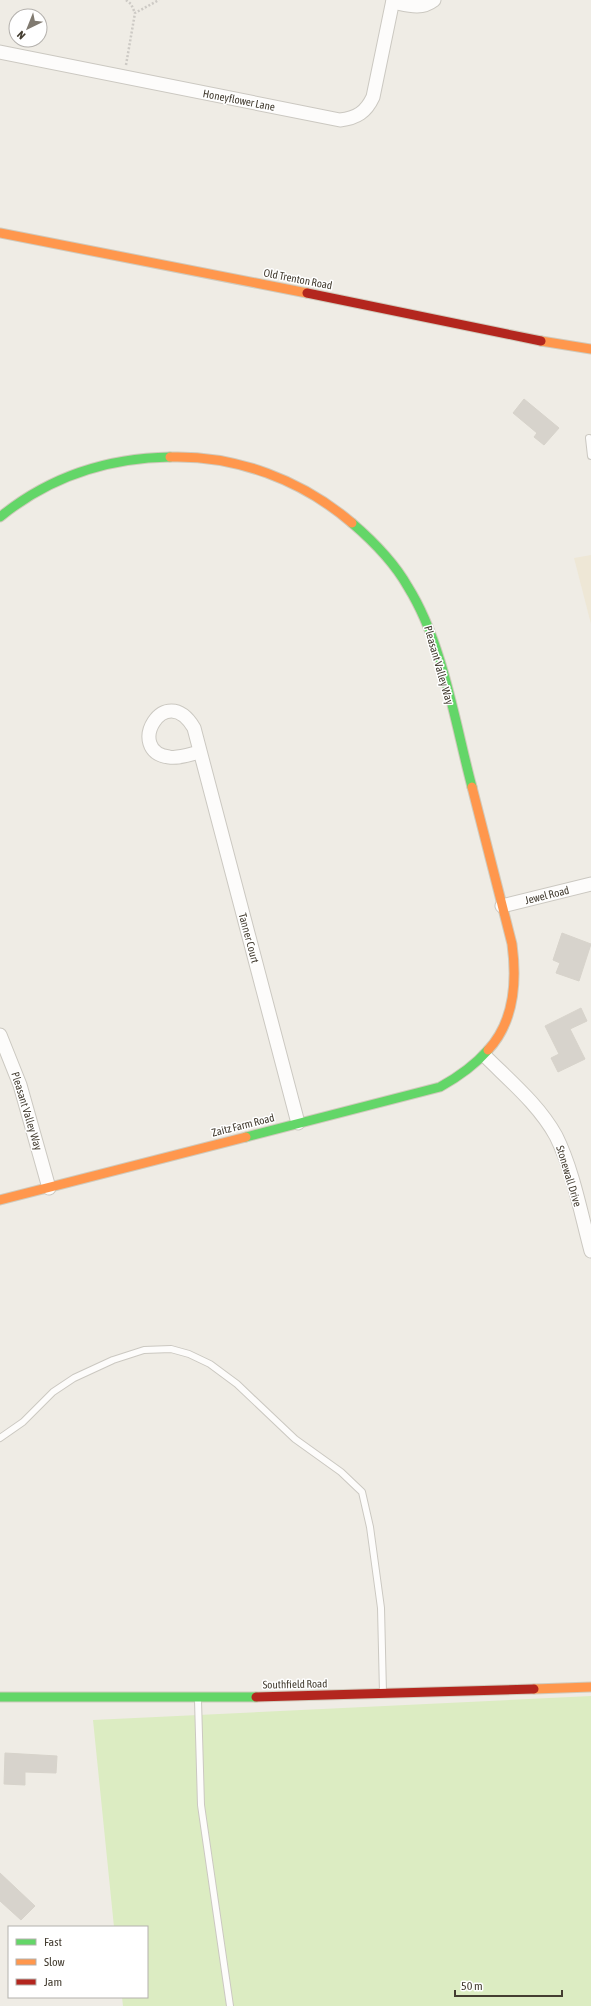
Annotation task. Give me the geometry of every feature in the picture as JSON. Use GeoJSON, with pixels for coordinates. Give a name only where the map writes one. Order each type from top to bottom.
{"type":"FeatureCollection","features":[{"type":"Feature","properties":{"kind":"street","name":"Honeyflower Lane"},"geometry":{"type":"LineString","coordinates":[[0,52],[340,120],[352,119],[365,110],[373,97],[393,1],[419,7],[427,5],[434,0]]}},
{"type":"Feature","properties":{"kind":"street","name":"Old Trenton Road"},"geometry":{"type":"LineString","coordinates":[[0,233],[411,313],[531,339],[591,349]]}},
{"type":"Feature","properties":{"kind":"street","name":"Pleasant Valley Way"},"geometry":{"type":"LineString","coordinates":[[0,517],[26,498],[56,482],[88,469],[116,462],[164,456],[207,458],[239,463],[270,473],[301,486],[330,504],[356,524],[377,544],[398,570],[424,616],[434,643],[514,956],[516,981],[513,1001],[507,1021],[497,1040],[485,1056]]}},
{"type":"Feature","properties":{"kind":"street","name":"Tanner Court"},"geometry":{"type":"LineString","coordinates":[[200,752],[298,1123]]}},
{"type":"Feature","properties":{"kind":"street","name":"Jewel Road"},"geometry":{"type":"LineString","coordinates":[[502,906],[591,884]]}},
{"type":"Feature","properties":{"kind":"street","name":"Pleasant Valley Way"},"geometry":{"type":"LineString","coordinates":[[0,1036],[20,1085],[49,1188]]}},
{"type":"Feature","properties":{"kind":"street","name":"Zaitz Farm Road"},"geometry":{"type":"LineString","coordinates":[[0,1200],[440,1086],[469,1070],[485,1056]]}},
{"type":"Feature","properties":{"kind":"street","name":"Stonewall Drive"},"geometry":{"type":"LineString","coordinates":[[485,1056],[531,1102],[556,1136],[565,1155],[591,1250]]}},
{"type":"Feature","properties":{"kind":"street","name":"Southfield Road"},"geometry":{"type":"LineString","coordinates":[[0,1697],[198,1698],[383,1695],[591,1687]]}},
{"type":"Feature","properties":{"kind":"lane"},"geometry":{"type":"LineString","coordinates":[[589,438],[591,456]]}},
{"type":"Feature","properties":{"kind":"lane"},"geometry":{"type":"LineString","coordinates":[[0,1438],[23,1422],[58,1389],[74,1378],[113,1360],[144,1350],[171,1349],[189,1354],[210,1364],[236,1384],[295,1439],[341,1472],[362,1492],[370,1527],[381,1608],[383,1695]]}},
{"type":"Feature","properties":{"kind":"lane"},"geometry":{"type":"LineString","coordinates":[[198,1698],[201,1805],[230,2006]]}},
{"type":"Feature","properties":{"kind":"path"},"geometry":{"type":"LineString","coordinates":[[124,77],[135,13],[131,4],[126,0]]}},
{"type":"Feature","properties":{"kind":"path"},"geometry":{"type":"LineString","coordinates":[[135,13],[159,0]]}},
{"type":"Feature","properties":{"kind":"shaded area"},"geometry":{"type":"Polygon","coordinates":[[[591,555],[591,624],[574,558],[591,555]]]}},
{"type":"Feature","properties":{"kind":"green space"},"geometry":{"type":"Polygon","coordinates":[[[591,1696],[591,2006],[123,2006],[122,1998],[148,1998],[148,1926],[114,1926],[93,1720],[591,1696]]]}},
{"type":"Feature","properties":{"kind":"building"},"geometry":{"type":"Polygon","coordinates":[[[524,399],[559,428],[544,445],[534,437],[537,433],[513,413],[524,399]]]}},
{"type":"Feature","properties":{"kind":"building"},"geometry":{"type":"Polygon","coordinates":[[[562,933],[591,944],[579,981],[556,973],[560,963],[553,960],[562,933]]]}},
{"type":"Feature","properties":{"kind":"building"},"geometry":{"type":"Polygon","coordinates":[[[581,1008],[587,1021],[570,1029],[585,1059],[558,1072],[551,1058],[559,1054],[545,1026],[581,1008]]]}},
{"type":"Feature","properties":{"kind":"building"},"geometry":{"type":"Polygon","coordinates":[[[5,1753],[57,1756],[56,1773],[25,1772],[25,1785],[4,1784],[5,1753]]]}},
{"type":"Feature","properties":{"kind":"building"},"geometry":{"type":"Polygon","coordinates":[[[0,1873],[35,1906],[21,1920],[0,1901],[0,1873]]]}},
{"type":"Feature","properties":{"kind":"traffic: fast"},"geometry":{"type":"LineString","coordinates":[[0,517],[39,491],[80,472],[124,461],[170,457]]}},
{"type":"Feature","properties":{"kind":"traffic: fast"},"geometry":{"type":"LineString","coordinates":[[352,523],[368,537],[390,561],[408,587],[420,609],[430,633],[447,684],[472,787]]}},
{"type":"Feature","properties":{"kind":"traffic: fast"},"geometry":{"type":"LineString","coordinates":[[246,1137],[440,1087],[466,1071],[488,1050]]}},
{"type":"Feature","properties":{"kind":"traffic: fast"},"geometry":{"type":"LineString","coordinates":[[0,1697],[256,1697]]}},
{"type":"Feature","properties":{"kind":"traffic: slow"},"geometry":{"type":"LineString","coordinates":[[0,233],[307,293]]}},
{"type":"Feature","properties":{"kind":"traffic: slow"},"geometry":{"type":"LineString","coordinates":[[541,341],[591,349]]}},
{"type":"Feature","properties":{"kind":"traffic: slow"},"geometry":{"type":"LineString","coordinates":[[170,457],[195,457],[219,460],[267,473],[312,494],[352,523]]}},
{"type":"Feature","properties":{"kind":"traffic: slow"},"geometry":{"type":"LineString","coordinates":[[472,787],[512,944],[514,958],[514,986],[509,1013],[497,1039],[488,1050]]}},
{"type":"Feature","properties":{"kind":"traffic: slow"},"geometry":{"type":"LineString","coordinates":[[0,1200],[246,1137]]}},
{"type":"Feature","properties":{"kind":"traffic: slow"},"geometry":{"type":"LineString","coordinates":[[534,1689],[591,1687]]}},
{"type":"Feature","properties":{"kind":"traffic: jam"},"geometry":{"type":"LineString","coordinates":[[307,293],[541,341]]}},
{"type":"Feature","properties":{"kind":"traffic: jam"},"geometry":{"type":"LineString","coordinates":[[256,1697],[534,1689]]}}]}
